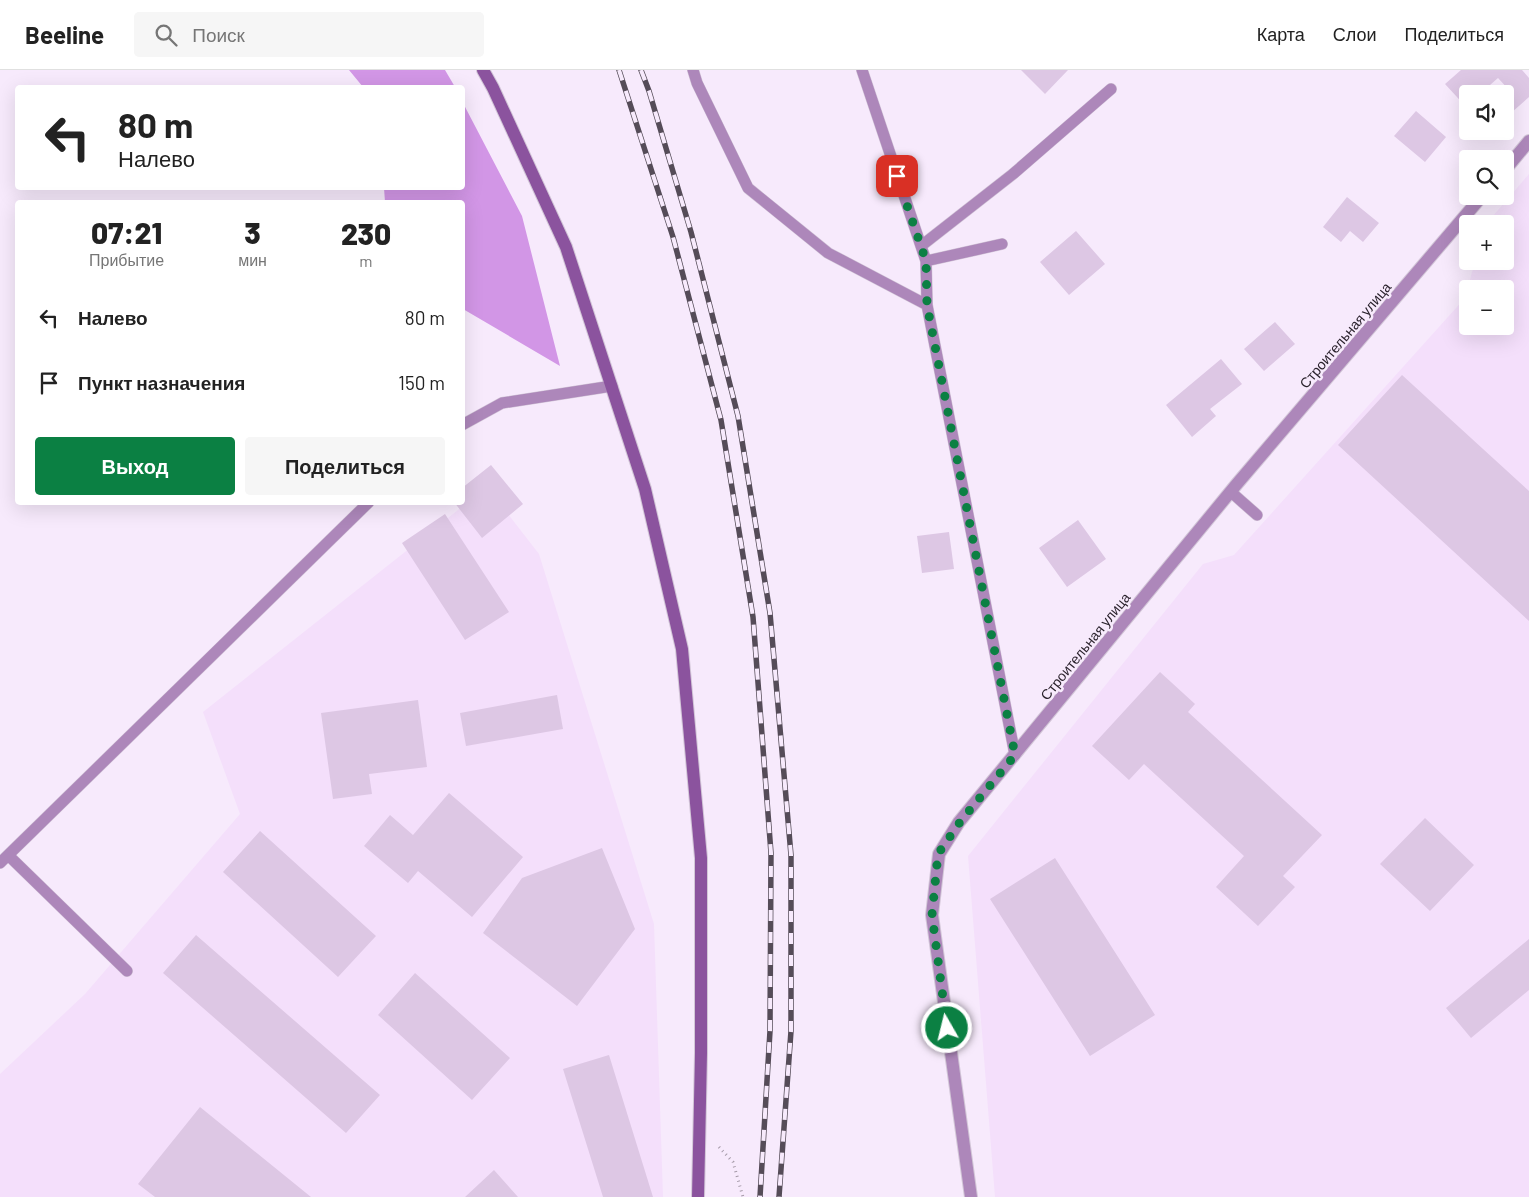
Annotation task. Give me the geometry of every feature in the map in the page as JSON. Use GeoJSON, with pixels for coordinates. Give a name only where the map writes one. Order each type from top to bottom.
{"type":"FeatureCollection","features":[{"type":"Feature","properties":{"kind":"main road"},"geometry":{"type":"LineString","coordinates":[[483,70],[566,247],[645,489],[682,649],[701,858],[698,1197]]}},
{"type":"Feature","properties":{"kind":"street"},"geometry":{"type":"LineString","coordinates":[[1514,159],[1529,141]]}},
{"type":"Feature","properties":{"kind":"street","name":"Строительная улица"},"geometry":{"type":"LineString","coordinates":[[971,1197],[932,915],[938,854],[960,822],[1231,492],[1474,205]]}},
{"type":"Feature","properties":{"kind":"lane"},"geometry":{"type":"LineString","coordinates":[[693,70],[748,188],[828,253],[927,305]]}},
{"type":"Feature","properties":{"kind":"lane"},"geometry":{"type":"LineString","coordinates":[[862,70],[926,261],[927,305],[1015,755]]}},
{"type":"Feature","properties":{"kind":"lane"},"geometry":{"type":"LineString","coordinates":[[921,246],[1013,174],[1112,89]]}},
{"type":"Feature","properties":{"kind":"lane"},"geometry":{"type":"LineString","coordinates":[[926,261],[1002,244]]}},
{"type":"Feature","properties":{"kind":"lane"},"geometry":{"type":"LineString","coordinates":[[465,423],[502,403],[612,386]]}},
{"type":"Feature","properties":{"kind":"lane"},"geometry":{"type":"LineString","coordinates":[[1231,492],[1257,516]]}},
{"type":"Feature","properties":{"kind":"lane"},"geometry":{"type":"LineString","coordinates":[[127,971],[4,859],[366,505]]}},
{"type":"Feature","properties":{"kind":"path"},"geometry":{"type":"LineString","coordinates":[[700,1127],[733,1162],[743,1197]]}},
{"type":"Feature","properties":{"kind":"shaded area"},"geometry":{"type":"Polygon","coordinates":[[[349,70],[445,70],[454,85],[361,85],[349,70]]]}},
{"type":"Feature","properties":{"kind":"shaded area"},"geometry":{"type":"Polygon","coordinates":[[[465,107],[522,216],[560,366],[465,310],[465,200],[385,200],[384,190],[465,190],[465,107]]]}},
{"type":"Feature","properties":{"kind":"shaded area"},"geometry":{"type":"Polygon","coordinates":[[[1529,174],[1529,1197],[995,1197],[968,856],[1203,564],[1234,555],[1459,305],[1459,335],[1514,335],[1514,280],[1470,280],[1473,270],[1514,270],[1514,215],[1494,215],[1502,205],[1514,205],[1514,191],[1529,174]]]}},
{"type":"Feature","properties":{"kind":"shaded area"},"geometry":{"type":"Polygon","coordinates":[[[487,487],[539,554],[654,924],[663,1197],[0,1197],[0,1074],[85,994],[240,814],[203,712],[487,487]]]}},
{"type":"Feature","properties":{"kind":"building"},"geometry":{"type":"Polygon","coordinates":[[[1021,70],[1068,70],[1045,94],[1021,70]]]}},
{"type":"Feature","properties":{"kind":"building"},"geometry":{"type":"Polygon","coordinates":[[[1461,70],[1522,70],[1529,78],[1529,97],[1514,110],[1514,85],[1504,85],[1498,78],[1490,85],[1459,85],[1459,99],[1445,84],[1461,70]]]}},
{"type":"Feature","properties":{"kind":"building"},"geometry":{"type":"Polygon","coordinates":[[[1416,111],[1446,137],[1425,162],[1394,136],[1416,111]]]}},
{"type":"Feature","properties":{"kind":"building"},"geometry":{"type":"Polygon","coordinates":[[[1347,197],[1379,223],[1363,242],[1350,231],[1341,242],[1323,227],[1347,197]]]}},
{"type":"Feature","properties":{"kind":"building"},"geometry":{"type":"Polygon","coordinates":[[[1076,231],[1105,264],[1069,295],[1040,262],[1076,231]]]}},
{"type":"Feature","properties":{"kind":"building"},"geometry":{"type":"Polygon","coordinates":[[[1275,322],[1295,344],[1264,371],[1244,349],[1275,322]]]}},
{"type":"Feature","properties":{"kind":"building"},"geometry":{"type":"Polygon","coordinates":[[[1221,359],[1242,384],[1210,409],[1216,416],[1192,437],[1166,405],[1221,359]]]}},
{"type":"Feature","properties":{"kind":"building"},"geometry":{"type":"Polygon","coordinates":[[[1402,375],[1529,491],[1529,621],[1338,445],[1402,375]]]}},
{"type":"Feature","properties":{"kind":"building"},"geometry":{"type":"Polygon","coordinates":[[[491,465],[523,504],[482,538],[456,505],[465,505],[465,486],[491,465]]]}},
{"type":"Feature","properties":{"kind":"building"},"geometry":{"type":"Polygon","coordinates":[[[445,514],[509,612],[465,640],[402,543],[445,514]]]}},
{"type":"Feature","properties":{"kind":"building"},"geometry":{"type":"Polygon","coordinates":[[[1078,520],[1106,559],[1067,587],[1039,548],[1078,520]]]}},
{"type":"Feature","properties":{"kind":"building"},"geometry":{"type":"Polygon","coordinates":[[[949,532],[954,569],[922,573],[917,536],[949,532]]]}},
{"type":"Feature","properties":{"kind":"building"},"geometry":{"type":"Polygon","coordinates":[[[1160,672],[1195,704],[1188,712],[1322,835],[1283,876],[1295,887],[1258,926],[1216,887],[1244,856],[1144,764],[1129,780],[1092,746],[1160,672]]]}},
{"type":"Feature","properties":{"kind":"building"},"geometry":{"type":"Polygon","coordinates":[[[557,695],[563,729],[466,746],[460,713],[557,695]]]}},
{"type":"Feature","properties":{"kind":"building"},"geometry":{"type":"Polygon","coordinates":[[[418,700],[427,767],[369,774],[372,794],[333,799],[321,713],[418,700]]]}},
{"type":"Feature","properties":{"kind":"building"},"geometry":{"type":"Polygon","coordinates":[[[449,793],[523,857],[472,917],[418,871],[408,883],[364,846],[390,815],[413,835],[449,793]]]}},
{"type":"Feature","properties":{"kind":"building"},"geometry":{"type":"Polygon","coordinates":[[[1425,818],[1474,865],[1430,911],[1380,864],[1425,818]]]}},
{"type":"Feature","properties":{"kind":"building"},"geometry":{"type":"Polygon","coordinates":[[[260,831],[376,936],[338,977],[223,872],[260,831]]]}},
{"type":"Feature","properties":{"kind":"building"},"geometry":{"type":"Polygon","coordinates":[[[602,848],[635,929],[577,1006],[483,933],[522,878],[602,848]]]}},
{"type":"Feature","properties":{"kind":"building"},"geometry":{"type":"Polygon","coordinates":[[[1055,858],[1155,1015],[1090,1056],[990,899],[1055,858]]]}},
{"type":"Feature","properties":{"kind":"building"},"geometry":{"type":"Polygon","coordinates":[[[196,935],[380,1095],[346,1133],[163,973],[196,935]]]}},
{"type":"Feature","properties":{"kind":"building"},"geometry":{"type":"Polygon","coordinates":[[[1529,939],[1529,990],[1471,1038],[1446,1008],[1529,939]]]}},
{"type":"Feature","properties":{"kind":"building"},"geometry":{"type":"Polygon","coordinates":[[[415,973],[510,1058],[472,1100],[378,1015],[415,973]]]}},
{"type":"Feature","properties":{"kind":"building"},"geometry":{"type":"Polygon","coordinates":[[[609,1055],[653,1197],[603,1197],[563,1069],[609,1055]]]}},
{"type":"Feature","properties":{"kind":"building"},"geometry":{"type":"Polygon","coordinates":[[[200,1107],[311,1197],[155,1197],[138,1184],[200,1107]]]}},
{"type":"Feature","properties":{"kind":"building"},"geometry":{"type":"Polygon","coordinates":[[[494,1170],[518,1197],[465,1197],[494,1170]]]}},
{"type":"Feature","properties":{"kind":"railway"},"geometry":{"type":"LineString","coordinates":[[619,70],[673,237],[721,420],[753,617],[771,853],[770,1031],[760,1197]]}},
{"type":"Feature","properties":{"kind":"railway"},"geometry":{"type":"LineString","coordinates":[[641,70],[691,232],[738,416],[770,613],[791,855],[791,1031],[779,1197]]}},
{"type":"Feature","properties":{"kind":"route"},"geometry":{"type":"LineString","coordinates":[[897,176],[926,261],[927,305],[1015,755],[960,822],[938,854],[932,915],[947,1028]]}}]}
